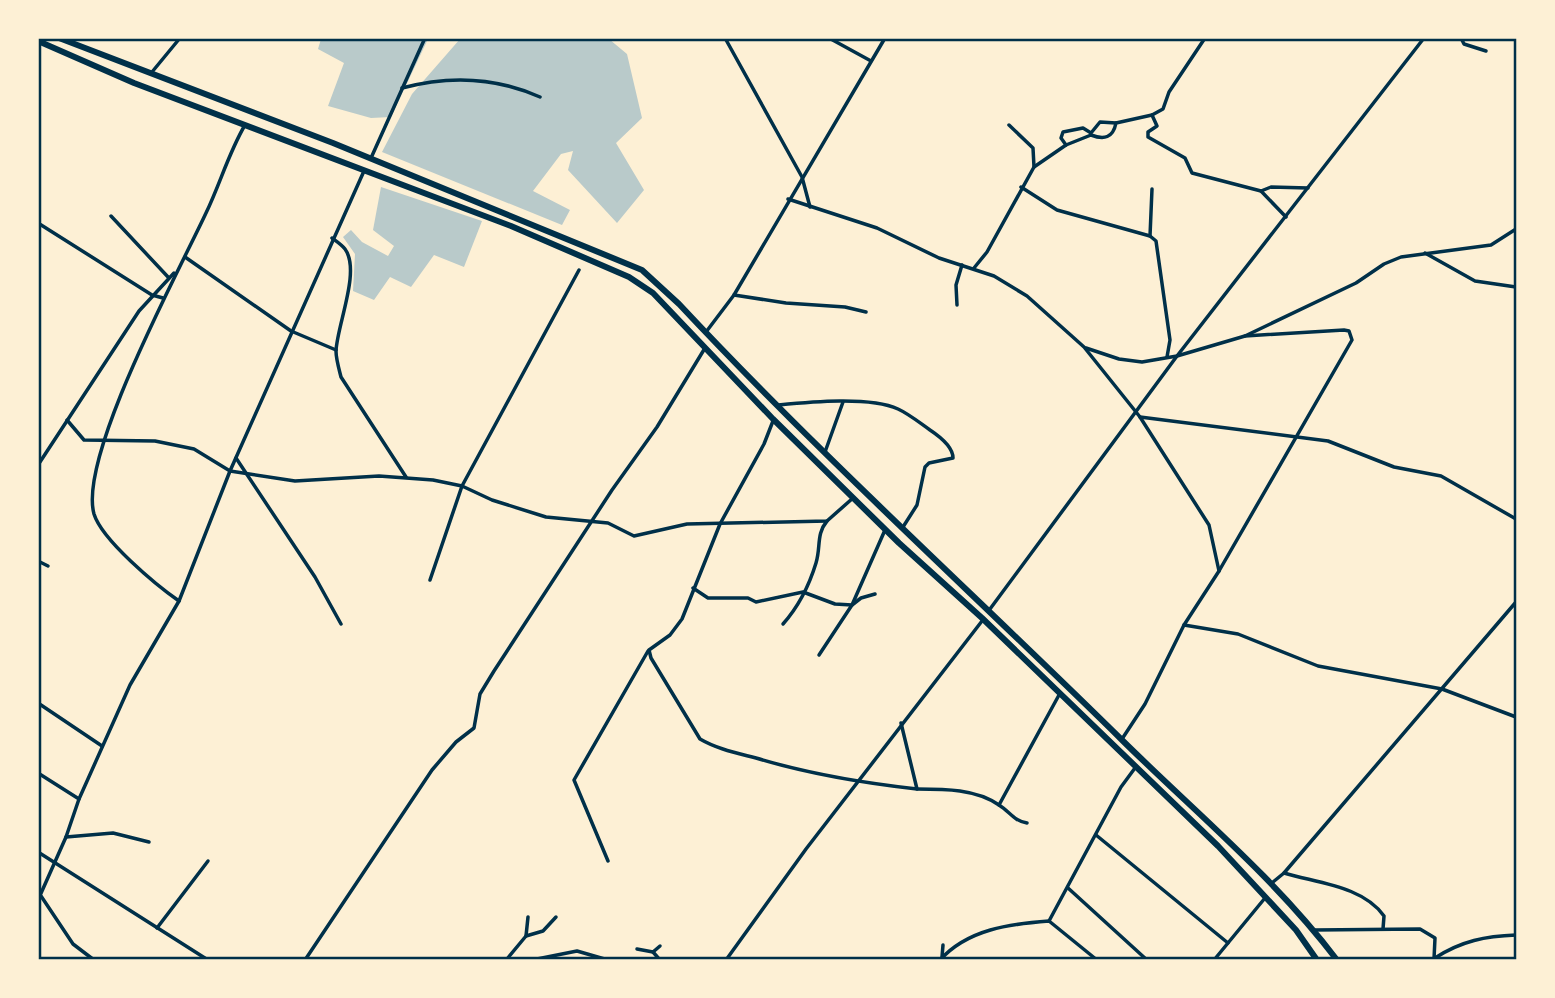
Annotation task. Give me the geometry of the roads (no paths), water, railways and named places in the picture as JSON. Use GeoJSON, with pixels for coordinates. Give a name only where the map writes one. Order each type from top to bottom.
{"type":"FeatureCollection","features":[{"type":"Feature","properties":{"kind":"main road"},"geometry":{"type":"LineString","coordinates":[[60,38],[579,242],[642,270],[902,529],[990,609],[1122,740],[1273,881],[1336,960]]}},
{"type":"Feature","properties":{"kind":"main road"},"geometry":{"type":"LineString","coordinates":[[38,41],[124,79],[365,169],[629,277],[653,293],[773,419],[885,530],[1060,693],[1267,897],[1317,960]]}},
{"type":"Feature","properties":{"kind":"street"},"geometry":{"type":"LineString","coordinates":[[150,74],[180,38]]}},
{"type":"Feature","properties":{"kind":"street"},"geometry":{"type":"LineString","coordinates":[[370,159],[425,38]]}},
{"type":"Feature","properties":{"kind":"street"},"geometry":{"type":"LineString","coordinates":[[725,38],[802,177],[810,207]]}},
{"type":"Feature","properties":{"kind":"street"},"geometry":{"type":"LineString","coordinates":[[829,38],[871,61]]}},
{"type":"Feature","properties":{"kind":"street"},"geometry":{"type":"LineString","coordinates":[[706,332],[734,295],[885,38]]}},
{"type":"Feature","properties":{"kind":"street"},"geometry":{"type":"LineString","coordinates":[[974,268],[987,252],[1034,167],[1066,145],[1091,134],[1100,122],[1116,123],[1152,115],[1163,109],[1169,92],[1205,38]]}},
{"type":"Feature","properties":{"kind":"street"},"geometry":{"type":"LineString","coordinates":[[990,609],[1177,356],[1424,38]]}},
{"type":"Feature","properties":{"kind":"street"},"geometry":{"type":"LineString","coordinates":[[1461,38],[1464,44],[1486,51]]}},
{"type":"Feature","properties":{"kind":"street"},"geometry":{"type":"LineString","coordinates":[[402,88],[430,80],[503,82],[540,97]]}},
{"type":"Feature","properties":{"kind":"street"},"geometry":{"type":"LineString","coordinates":[[1152,115],[1157,126],[1148,132],[1148,137],[1185,158],[1192,173],[1261,191],[1286,217]]}},
{"type":"Feature","properties":{"kind":"street"},"geometry":{"type":"LineString","coordinates":[[1066,145],[1061,138],[1063,132],[1083,128],[1101,139],[1109,137],[1116,123]]}},
{"type":"Feature","properties":{"kind":"street"},"geometry":{"type":"LineString","coordinates":[[178,601],[134,563],[96,519],[93,484],[104,442],[163,298],[247,124]]}},
{"type":"Feature","properties":{"kind":"street"},"geometry":{"type":"LineString","coordinates":[[1009,125],[1033,148],[1034,167]]}},
{"type":"Feature","properties":{"kind":"street"},"geometry":{"type":"LineString","coordinates":[[94,960],[73,944],[40,898],[102,746],[130,685],[178,601],[236,457],[365,169]]}},
{"type":"Feature","properties":{"kind":"street"},"geometry":{"type":"LineString","coordinates":[[1021,187],[1057,210],[1150,236],[1156,241],[1170,340],[1167,357]]}},
{"type":"Feature","properties":{"kind":"street"},"geometry":{"type":"LineString","coordinates":[[1261,191],[1271,187],[1308,188]]}},
{"type":"Feature","properties":{"kind":"street"},"geometry":{"type":"LineString","coordinates":[[1150,236],[1152,189]]}},
{"type":"Feature","properties":{"kind":"street"},"geometry":{"type":"LineString","coordinates":[[788,200],[877,228],[925,252],[974,268],[1015,286],[1084,347],[1140,417],[1268,432],[1294,439],[1328,441],[1394,467],[1441,476],[1517,519]]}},
{"type":"Feature","properties":{"kind":"street"},"geometry":{"type":"LineString","coordinates":[[111,216],[169,277]]}},
{"type":"Feature","properties":{"kind":"street"},"geometry":{"type":"LineString","coordinates":[[38,223],[152,295],[163,298]]}},
{"type":"Feature","properties":{"kind":"street"},"geometry":{"type":"LineString","coordinates":[[1084,347],[1119,359],[1142,362],[1177,356],[1245,336],[1356,284],[1384,264],[1401,257],[1491,245],[1517,229]]}},
{"type":"Feature","properties":{"kind":"street"},"geometry":{"type":"LineString","coordinates":[[332,238],[345,248],[348,257],[348,291],[336,351],[341,377],[406,477]]}},
{"type":"Feature","properties":{"kind":"street"},"geometry":{"type":"LineString","coordinates":[[1425,253],[1450,270],[1484,285],[1517,287]]}},
{"type":"Feature","properties":{"kind":"street"},"geometry":{"type":"LineString","coordinates":[[185,257],[291,331],[336,351]]}},
{"type":"Feature","properties":{"kind":"street"},"geometry":{"type":"LineString","coordinates":[[957,304],[956,285],[962,265]]}},
{"type":"Feature","properties":{"kind":"street"},"geometry":{"type":"LineString","coordinates":[[430,580],[462,486],[579,270]]}},
{"type":"Feature","properties":{"kind":"street"},"geometry":{"type":"LineString","coordinates":[[38,465],[152,295],[177,271]]}},
{"type":"Feature","properties":{"kind":"street"},"geometry":{"type":"LineString","coordinates":[[734,295],[786,303],[845,307],[866,312]]}},
{"type":"Feature","properties":{"kind":"street"},"geometry":{"type":"LineString","coordinates":[[1122,740],[1145,704],[1184,625],[1219,571],[1352,340],[1351,335],[1344,330],[1245,336]]}},
{"type":"Feature","properties":{"kind":"street"},"geometry":{"type":"LineString","coordinates":[[305,960],[432,770],[456,742],[474,728],[480,694],[657,427],[706,347]]}},
{"type":"Feature","properties":{"kind":"street"},"geometry":{"type":"LineString","coordinates":[[825,452],[843,402]]}},
{"type":"Feature","properties":{"kind":"street"},"geometry":{"type":"LineString","coordinates":[[777,405],[843,402],[874,404],[898,409],[939,436],[952,450],[953,458],[949,461],[929,463],[925,467],[917,505],[902,529]]}},
{"type":"Feature","properties":{"kind":"street"},"geometry":{"type":"LineString","coordinates":[[1140,417],[1209,525],[1219,571]]}},
{"type":"Feature","properties":{"kind":"street"},"geometry":{"type":"LineString","coordinates":[[608,861],[574,780],[649,650],[677,628],[720,524],[764,444],[773,419]]}},
{"type":"Feature","properties":{"kind":"street"},"geometry":{"type":"LineString","coordinates":[[67,420],[84,440],[155,441],[194,449],[230,471],[247,475],[295,481],[406,477],[462,486],[492,500],[546,517],[608,523],[634,536],[672,525],[827,521]]}},
{"type":"Feature","properties":{"kind":"street"},"geometry":{"type":"LineString","coordinates":[[236,457],[315,577],[341,624]]}},
{"type":"Feature","properties":{"kind":"street"},"geometry":{"type":"LineString","coordinates":[[783,624],[800,605],[817,562],[819,535],[827,521],[853,498]]}},
{"type":"Feature","properties":{"kind":"street"},"geometry":{"type":"LineString","coordinates":[[819,655],[852,606],[885,530]]}},
{"type":"Feature","properties":{"kind":"street"},"geometry":{"type":"LineString","coordinates":[[38,561],[48,566]]}},
{"type":"Feature","properties":{"kind":"street"},"geometry":{"type":"LineString","coordinates":[[693,589],[708,598],[748,598],[756,602],[803,592],[835,604],[852,606],[861,598],[875,594]]}},
{"type":"Feature","properties":{"kind":"street"},"geometry":{"type":"LineString","coordinates":[[1273,881],[1284,873],[1517,603]]}},
{"type":"Feature","properties":{"kind":"street"},"geometry":{"type":"LineString","coordinates":[[726,960],[856,782],[983,620]]}},
{"type":"Feature","properties":{"kind":"street"},"geometry":{"type":"LineString","coordinates":[[1184,625],[1238,634],[1318,666],[1442,689],[1517,717]]}},
{"type":"Feature","properties":{"kind":"street"},"geometry":{"type":"LineString","coordinates":[[649,650],[664,684],[700,738],[712,745],[790,768],[856,782],[962,791],[999,805],[1018,821],[1027,823]]}},
{"type":"Feature","properties":{"kind":"street"},"geometry":{"type":"LineString","coordinates":[[999,805],[1060,693]]}},
{"type":"Feature","properties":{"kind":"street"},"geometry":{"type":"LineString","coordinates":[[38,704],[102,746]]}},
{"type":"Feature","properties":{"kind":"street"},"geometry":{"type":"LineString","coordinates":[[901,723],[918,789]]}},
{"type":"Feature","properties":{"kind":"street"},"geometry":{"type":"LineString","coordinates":[[1049,921],[1121,787],[1135,768]]}},
{"type":"Feature","properties":{"kind":"street"},"geometry":{"type":"LineString","coordinates":[[38,773],[79,799]]}},
{"type":"Feature","properties":{"kind":"street"},"geometry":{"type":"LineString","coordinates":[[66,837],[113,833],[136,841],[149,842]]}},
{"type":"Feature","properties":{"kind":"street"},"geometry":{"type":"LineString","coordinates":[[1096,835],[1228,943]]}},
{"type":"Feature","properties":{"kind":"street"},"geometry":{"type":"LineString","coordinates":[[38,852],[208,960]]}},
{"type":"Feature","properties":{"kind":"street"},"geometry":{"type":"LineString","coordinates":[[158,928],[208,861]]}},
{"type":"Feature","properties":{"kind":"street"},"geometry":{"type":"LineString","coordinates":[[1284,873],[1338,887],[1362,897],[1384,916],[1383,929]]}},
{"type":"Feature","properties":{"kind":"street"},"geometry":{"type":"LineString","coordinates":[[1068,888],[1147,960]]}},
{"type":"Feature","properties":{"kind":"street"},"geometry":{"type":"LineString","coordinates":[[1214,960],[1267,897]]}},
{"type":"Feature","properties":{"kind":"street"},"geometry":{"type":"LineString","coordinates":[[508,960],[526,936],[528,917]]}},
{"type":"Feature","properties":{"kind":"street"},"geometry":{"type":"LineString","coordinates":[[526,936],[543,931],[556,917]]}},
{"type":"Feature","properties":{"kind":"street"},"geometry":{"type":"LineString","coordinates":[[942,959],[980,932],[1049,921],[1097,960]]}},
{"type":"Feature","properties":{"kind":"street"},"geometry":{"type":"LineString","coordinates":[[1314,930],[1420,929],[1429,932],[1437,947],[1434,959]]}},
{"type":"Feature","properties":{"kind":"street"},"geometry":{"type":"LineString","coordinates":[[1434,959],[1448,950],[1483,937],[1517,935]]}},
{"type":"Feature","properties":{"kind":"street"},"geometry":{"type":"LineString","coordinates":[[942,959],[943,945]]}},
{"type":"Feature","properties":{"kind":"street"},"geometry":{"type":"LineString","coordinates":[[653,952],[660,946]]}},
{"type":"Feature","properties":{"kind":"street"},"geometry":{"type":"LineString","coordinates":[[636,949],[653,952],[658,959]]}},
{"type":"Feature","properties":{"kind":"street"},"geometry":{"type":"LineString","coordinates":[[532,960],[577,951],[608,960]]}}]}
